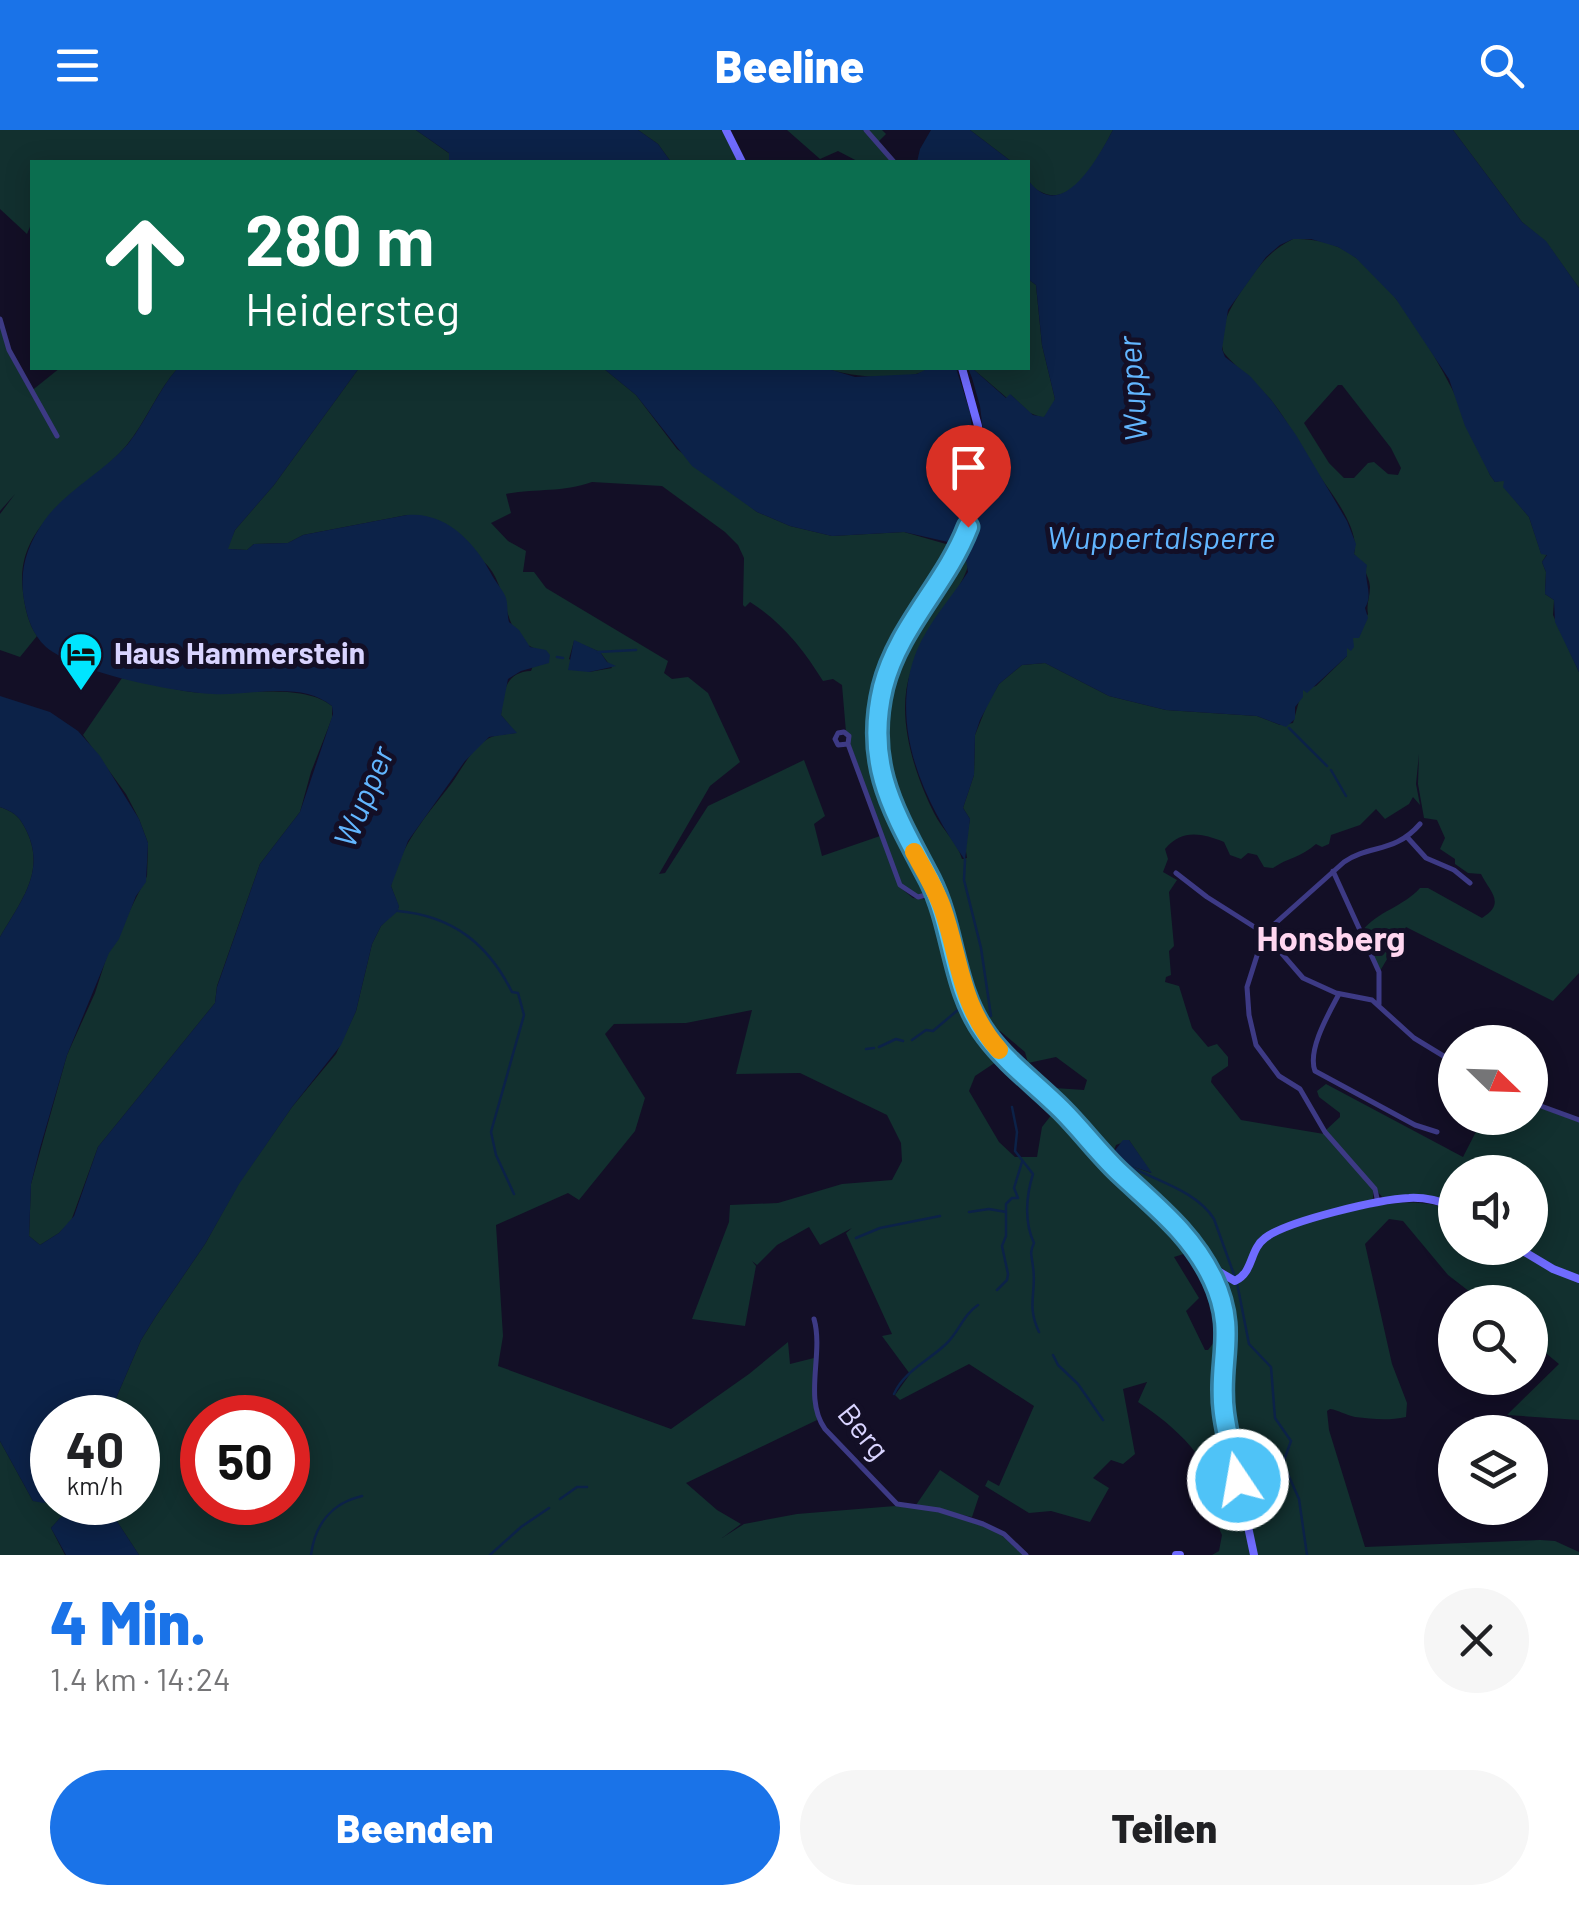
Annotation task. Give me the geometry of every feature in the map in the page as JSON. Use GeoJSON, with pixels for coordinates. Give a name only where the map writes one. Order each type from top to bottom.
{"type":"FeatureCollection","features":[{"type":"Feature","properties":{"kind":"main road"},"geometry":{"type":"LineString","coordinates":[[726,130],[741,160]]}},
{"type":"Feature","properties":{"kind":"main road"},"geometry":{"type":"LineString","coordinates":[[963,370],[978,426],[980,463],[970,519],[948,570],[896,649],[882,689],[878,729],[880,770],[891,808],[936,892],[966,999],[984,1032],[1113,1166],[1177,1224],[1218,1292],[1228,1325],[1224,1413],[1254,1555]]}},
{"type":"Feature","properties":{"kind":"main road"},"geometry":{"type":"LineString","coordinates":[[1204,1263],[1211,1264],[1228,1280],[1237,1281],[1248,1272],[1260,1242],[1276,1232],[1378,1203],[1414,1198],[1438,1203]]}},
{"type":"Feature","properties":{"kind":"main road"},"geometry":{"type":"LineString","coordinates":[[1546,1265],[1579,1278]]}},
{"type":"Feature","properties":{"kind":"street"},"geometry":{"type":"LineString","coordinates":[[866,130],[892,160]]}},
{"type":"Feature","properties":{"kind":"street"},"geometry":{"type":"LineString","coordinates":[[0,320],[8,350],[56,436]]}},
{"type":"Feature","properties":{"kind":"street"},"geometry":{"type":"LineString","coordinates":[[848,744],[900,885],[918,897],[936,892]]}},
{"type":"Feature","properties":{"kind":"street"},"geometry":{"type":"LineString","coordinates":[[1378,1203],[1375,1188],[1324,1132],[1300,1089],[1279,1076],[1256,1045],[1248,1015],[1247,987],[1269,929],[1353,856],[1384,850],[1420,824]]}},
{"type":"Feature","properties":{"kind":"street"},"geometry":{"type":"LineString","coordinates":[[1406,837],[1426,858],[1454,870],[1470,883]]}},
{"type":"Feature","properties":{"kind":"street"},"geometry":{"type":"LineString","coordinates":[[1333,871],[1379,972],[1379,1004]]}},
{"type":"Feature","properties":{"kind":"street"},"geometry":{"type":"LineString","coordinates":[[1176,873],[1261,931],[1303,978],[1339,994],[1366,997],[1379,1004],[1414,1038],[1438,1052]]}},
{"type":"Feature","properties":{"kind":"street"},"geometry":{"type":"LineString","coordinates":[[1339,994],[1316,1050],[1313,1068],[1324,1078],[1423,1129],[1437,1132]]}},
{"type":"Feature","properties":{"kind":"street"},"geometry":{"type":"LineString","coordinates":[[1548,1109],[1579,1120]]}},
{"type":"Feature","properties":{"kind":"street","name":"Berg"},"geometry":{"type":"LineString","coordinates":[[814,1319],[818,1418],[897,1504],[940,1510],[984,1524],[1004,1534],[1026,1555]]}},
{"type":"Feature","properties":{"kind":"green space"},"geometry":{"type":"Polygon","coordinates":[[[0,130],[416,130],[450,154],[449,160],[30,160],[27,234],[0,209],[0,130]]]}},
{"type":"Feature","properties":{"kind":"green space"},"geometry":{"type":"Polygon","coordinates":[[[638,130],[723,130],[738,160],[670,160],[658,144],[638,130]]]}},
{"type":"Feature","properties":{"kind":"green space"},"geometry":{"type":"Polygon","coordinates":[[[787,130],[882,130],[886,134],[877,143],[892,160],[855,160],[838,151],[820,159],[787,130]]]}},
{"type":"Feature","properties":{"kind":"green space"},"geometry":{"type":"Polygon","coordinates":[[[970,130],[1113,130],[1084,177],[1064,193],[1039,191],[1030,181],[1030,160],[1009,160],[970,130]]]}},
{"type":"Feature","properties":{"kind":"green space"},"geometry":{"type":"Polygon","coordinates":[[[1453,130],[1579,130],[1579,288],[1546,242],[1522,222],[1453,130]]]}},
{"type":"Feature","properties":{"kind":"green space"},"geometry":{"type":"Polygon","coordinates":[[[1293,239],[1321,241],[1362,262],[1408,315],[1429,348],[1466,417],[1490,475],[1495,482],[1504,480],[1504,487],[1529,517],[1541,553],[1547,554],[1542,562],[1546,572],[1545,594],[1554,600],[1553,615],[1579,672],[1579,973],[1553,1001],[1406,927],[1380,971],[1362,931],[1420,888],[1428,888],[1482,918],[1495,902],[1481,874],[1468,873],[1440,849],[1445,838],[1437,820],[1424,818],[1418,784],[1419,754],[1416,784],[1420,805],[1413,797],[1409,804],[1385,819],[1376,809],[1360,825],[1331,835],[1329,844],[1316,844],[1273,868],[1264,867],[1257,855],[1248,853],[1241,859],[1230,855],[1224,842],[1207,836],[1185,836],[1171,843],[1165,849],[1168,859],[1163,872],[1177,880],[1169,892],[1174,946],[1169,951],[1171,975],[1165,982],[1179,986],[1192,1028],[1208,1047],[1217,1044],[1228,1057],[1228,1066],[1211,1082],[1241,1120],[1324,1134],[1373,1188],[1373,1200],[1322,1217],[1388,1204],[1438,1206],[1438,1263],[1403,1221],[1389,1219],[1365,1244],[1392,1364],[1407,1403],[1406,1417],[1374,1419],[1327,1411],[1329,1430],[1365,1547],[1540,1540],[1555,1541],[1579,1555],[1212,1555],[1219,1551],[1222,1535],[1212,1513],[1223,1505],[1217,1488],[1190,1446],[1138,1402],[1147,1382],[1123,1389],[1135,1454],[1123,1464],[1111,1460],[1093,1478],[1109,1488],[1090,1522],[1051,1511],[1029,1513],[985,1486],[988,1480],[999,1486],[1034,1406],[969,1364],[900,1400],[895,1395],[910,1374],[882,1336],[892,1334],[846,1233],[852,1228],[820,1245],[809,1227],[777,1245],[757,1265],[752,1261],[756,1266],[745,1326],[692,1319],[729,1222],[730,1205],[778,1203],[842,1184],[892,1180],[902,1161],[901,1143],[887,1115],[800,1073],[736,1074],[752,1010],[686,1023],[614,1024],[605,1034],[645,1098],[635,1131],[579,1200],[568,1193],[496,1225],[503,1336],[498,1366],[671,1429],[788,1342],[790,1364],[814,1358],[817,1420],[686,1483],[717,1510],[741,1524],[722,1538],[744,1524],[797,1514],[895,1506],[939,1511],[997,1531],[1024,1555],[139,1555],[119,1525],[160,1525],[160,1395],[117,1395],[141,1340],[205,1244],[239,1183],[292,1107],[336,1054],[356,1011],[372,944],[381,926],[399,907],[391,886],[401,856],[475,749],[489,738],[516,733],[501,715],[505,691],[516,675],[531,671],[539,650],[518,635],[488,566],[407,515],[303,535],[288,543],[227,549],[235,530],[274,485],[358,370],[605,370],[636,395],[677,449],[757,512],[790,526],[832,536],[904,532],[953,546],[958,552],[903,637],[879,709],[885,791],[935,892],[925,897],[902,889],[913,898],[931,900],[964,1013],[999,1060],[975,1076],[969,1091],[999,1142],[1015,1157],[1037,1157],[1042,1127],[1056,1109],[1167,1218],[1201,1261],[1190,1252],[1174,1257],[1199,1298],[1186,1311],[1208,1350],[1222,1332],[1210,1306],[1211,1295],[1219,1296],[1204,1263],[1226,1277],[1179,1222],[1111,1162],[1049,1093],[1055,1088],[1084,1090],[1087,1080],[1056,1057],[1028,1063],[1025,1052],[1000,1031],[994,1034],[977,1003],[948,905],[890,789],[883,746],[884,724],[891,680],[908,640],[962,556],[968,563],[967,569],[913,666],[905,706],[909,744],[920,780],[934,813],[962,859],[967,858],[970,819],[963,808],[974,775],[975,735],[999,684],[1022,665],[1045,663],[1109,696],[1166,710],[1257,716],[1280,725],[1293,723],[1302,690],[1316,686],[1347,656],[1346,649],[1368,614],[1370,587],[1354,554],[1351,528],[1335,498],[1275,406],[1223,351],[1227,317],[1260,266],[1293,239]],[[1342,385],[1304,423],[1329,463],[1344,478],[1354,478],[1374,462],[1388,474],[1398,475],[1401,468],[1391,448],[1342,385]],[[592,482],[506,494],[511,513],[491,523],[508,541],[526,551],[523,572],[534,572],[546,588],[668,661],[664,673],[672,679],[688,677],[708,693],[740,762],[710,786],[659,874],[665,873],[708,806],[804,760],[825,816],[814,824],[822,856],[883,835],[846,732],[842,685],[833,679],[823,681],[782,627],[750,602],[743,605],[744,558],[738,545],[662,486],[592,482]],[[574,641],[569,659],[589,672],[612,668],[600,652],[574,641]],[[1129,1140],[1116,1145],[1113,1153],[1131,1166],[1151,1173],[1129,1140]]]}},
{"type":"Feature","properties":{"kind":"green space"},"geometry":{"type":"Polygon","coordinates":[[[1030,280],[1036,285],[1042,345],[1055,399],[1043,418],[1030,413],[1011,395],[1007,398],[974,370],[1030,370],[1030,280]]]}},
{"type":"Feature","properties":{"kind":"green space"},"geometry":{"type":"Polygon","coordinates":[[[0,324],[7,350],[30,392],[58,370],[177,370],[126,446],[56,509],[29,545],[23,567],[23,592],[27,615],[37,636],[20,657],[0,650],[0,514],[15,494],[0,511],[0,324]]]}},
{"type":"Feature","properties":{"kind":"green space"},"geometry":{"type":"Polygon","coordinates":[[[833,370],[925,370],[908,376],[833,370]]]}},
{"type":"Feature","properties":{"kind":"green space"},"geometry":{"type":"Polygon","coordinates":[[[122,678],[192,692],[303,694],[332,706],[332,718],[300,812],[260,864],[217,986],[215,1003],[98,1147],[71,1221],[40,1245],[29,1236],[31,1184],[67,1055],[107,956],[147,876],[148,843],[139,819],[126,794],[83,735],[122,678]]]}},
{"type":"Feature","properties":{"kind":"green space"},"geometry":{"type":"Polygon","coordinates":[[[0,807],[22,822],[31,842],[33,870],[24,897],[0,937],[0,807]]]}},
{"type":"Feature","properties":{"kind":"green space"},"geometry":{"type":"Polygon","coordinates":[[[1326,1084],[1459,1155],[1438,1155],[1438,1201],[1383,1198],[1326,1130],[1340,1113],[1317,1091],[1326,1084]]]}},
{"type":"Feature","properties":{"kind":"green space"},"geometry":{"type":"Polygon","coordinates":[[[1548,1111],[1579,1122],[1579,1278],[1548,1262],[1548,1155],[1464,1155],[1474,1135],[1548,1135],[1548,1111]]]}},
{"type":"Feature","properties":{"kind":"green space"},"geometry":{"type":"Polygon","coordinates":[[[1548,1264],[1579,1280],[1579,1420],[1507,1415],[1527,1395],[1548,1395],[1548,1375],[1559,1364],[1548,1355],[1548,1285],[1461,1285],[1440,1265],[1548,1264]]]}},
{"type":"Feature","properties":{"kind":"green space"},"geometry":{"type":"Polygon","coordinates":[[[0,1441],[30,1496],[30,1525],[54,1525],[51,1528],[65,1555],[0,1555],[0,1441]]]}},
{"type":"Feature","properties":{"kind":"green space"},"geometry":{"type":"Polygon","coordinates":[[[940,1470],[979,1496],[972,1517],[916,1505],[940,1470]]]}},
{"type":"Feature","properties":{"kind":"water"},"geometry":{"type":"Polygon","coordinates":[[[416,130],[638,130],[658,144],[670,160],[449,160],[449,153],[416,130]]]}},
{"type":"Feature","properties":{"kind":"water"},"geometry":{"type":"Polygon","coordinates":[[[931,130],[970,130],[1009,160],[917,160],[931,130]]]}},
{"type":"Feature","properties":{"kind":"water","name":"Wuppertalsperre"},"geometry":{"type":"Polygon","coordinates":[[[1113,130],[1453,130],[1522,222],[1546,241],[1579,288],[1579,672],[1555,622],[1554,600],[1545,594],[1546,572],[1542,562],[1547,555],[1541,554],[1529,517],[1503,487],[1504,481],[1495,482],[1490,475],[1465,426],[1449,379],[1396,299],[1356,258],[1338,247],[1311,239],[1293,239],[1266,257],[1228,310],[1222,349],[1225,357],[1250,376],[1272,401],[1347,521],[1356,544],[1354,554],[1367,565],[1368,618],[1359,638],[1353,638],[1354,647],[1351,651],[1347,648],[1347,656],[1307,693],[1303,690],[1295,707],[1295,719],[1286,727],[1257,716],[1166,710],[1109,696],[1045,663],[1022,665],[999,684],[975,735],[974,775],[963,808],[970,819],[965,860],[924,788],[908,734],[906,706],[917,650],[968,572],[966,560],[948,542],[904,532],[832,536],[790,526],[757,512],[692,466],[636,395],[605,370],[832,370],[855,377],[974,370],[1006,398],[1010,394],[1033,415],[1044,417],[1055,399],[1042,345],[1036,285],[1030,280],[1030,182],[1041,192],[1066,192],[1098,156],[1113,130]]]}},
{"type":"Feature","properties":{"kind":"water","name":"Wupper"},"geometry":{"type":"Polygon","coordinates":[[[176,370],[358,370],[274,485],[235,530],[228,549],[288,543],[303,535],[407,515],[435,518],[469,542],[505,595],[509,622],[530,647],[546,650],[550,655],[549,663],[508,679],[501,715],[517,733],[489,737],[465,761],[408,841],[391,886],[398,911],[381,926],[372,944],[356,1011],[341,1045],[239,1184],[205,1244],[141,1340],[117,1395],[30,1395],[30,1496],[0,1441],[0,937],[24,897],[33,870],[33,856],[22,822],[0,807],[0,696],[50,712],[78,731],[100,756],[139,819],[148,843],[146,882],[109,953],[67,1055],[40,1148],[31,1184],[29,1236],[40,1245],[59,1233],[74,1216],[98,1147],[215,1003],[217,987],[260,864],[300,812],[333,714],[332,706],[306,693],[196,692],[102,673],[60,656],[37,637],[24,600],[23,578],[26,558],[38,530],[63,500],[128,444],[176,370]]]}},
{"type":"Feature","properties":{"kind":"water"},"geometry":{"type":"Polygon","coordinates":[[[574,640],[600,652],[616,666],[589,672],[568,670],[574,640]]]}},
{"type":"Feature","properties":{"kind":"water"},"geometry":{"type":"Polygon","coordinates":[[[1123,1140],[1129,1140],[1152,1173],[1131,1166],[1113,1153],[1123,1140]]]}},
{"type":"Feature","properties":{"kind":"water"},"geometry":{"type":"Polygon","coordinates":[[[119,1525],[139,1555],[66,1555],[51,1528],[119,1525]]]}},
{"type":"Feature","properties":{"kind":"pier"},"geometry":{"type":"Polygon","coordinates":[[[957,370],[969,370],[972,378],[985,448],[980,503],[959,560],[952,552],[971,492],[974,449],[970,412],[957,370]]]}},
{"type":"Feature","properties":{"kind":"waterway"},"geometry":{"type":"LineString","coordinates":[[598,652],[636,650]]}},
{"type":"Feature","properties":{"kind":"waterway"},"geometry":{"type":"LineString","coordinates":[[557,657],[563,658]]}},
{"type":"Feature","properties":{"kind":"waterway"},"geometry":{"type":"LineString","coordinates":[[1289,728],[1327,766]]}},
{"type":"Feature","properties":{"kind":"waterway"},"geometry":{"type":"LineString","coordinates":[[1331,770],[1346,796]]}},
{"type":"Feature","properties":{"kind":"waterway"},"geometry":{"type":"LineString","coordinates":[[965,860],[964,880],[981,948],[991,1016]]}},
{"type":"Feature","properties":{"kind":"waterway"},"geometry":{"type":"LineString","coordinates":[[398,911],[436,919],[467,935],[492,960],[512,992],[518,993],[524,1015],[491,1132],[496,1155],[514,1194]]}},
{"type":"Feature","properties":{"kind":"waterway"},"geometry":{"type":"LineString","coordinates":[[912,1040],[926,1030],[933,1031],[959,1009]]}},
{"type":"Feature","properties":{"kind":"waterway"},"geometry":{"type":"LineString","coordinates":[[879,1047],[896,1039],[903,1041]]}},
{"type":"Feature","properties":{"kind":"waterway"},"geometry":{"type":"LineString","coordinates":[[866,1049],[874,1048]]}},
{"type":"Feature","properties":{"kind":"waterway"},"geometry":{"type":"LineString","coordinates":[[1012,1107],[1017,1132],[1015,1151],[1033,1174],[1027,1218],[1034,1243],[1032,1306],[1039,1332]]}},
{"type":"Feature","properties":{"kind":"waterway"},"geometry":{"type":"LineString","coordinates":[[1111,1155],[1194,1198],[1214,1219],[1237,1283],[1249,1344],[1271,1367],[1275,1418],[1291,1441],[1283,1463],[1299,1499],[1307,1555]]}},
{"type":"Feature","properties":{"kind":"waterway"},"geometry":{"type":"LineString","coordinates":[[969,1212],[1006,1212],[1006,1204],[1018,1198],[1014,1188],[1022,1162]]}},
{"type":"Feature","properties":{"kind":"waterway"},"geometry":{"type":"LineString","coordinates":[[997,1290],[1008,1274],[1002,1246],[1006,1212]]}},
{"type":"Feature","properties":{"kind":"waterway"},"geometry":{"type":"LineString","coordinates":[[856,1238],[880,1228],[940,1216]]}},
{"type":"Feature","properties":{"kind":"waterway"},"geometry":{"type":"LineString","coordinates":[[894,1394],[911,1372],[947,1343],[978,1305]]}},
{"type":"Feature","properties":{"kind":"waterway"},"geometry":{"type":"LineString","coordinates":[[1053,1355],[1103,1420]]}},
{"type":"Feature","properties":{"kind":"waterway"},"geometry":{"type":"LineString","coordinates":[[560,1499],[577,1487],[587,1487]]}},
{"type":"Feature","properties":{"kind":"waterway"},"geometry":{"type":"LineString","coordinates":[[311,1555],[316,1534],[327,1516],[362,1496]]}},
{"type":"Feature","properties":{"kind":"waterway"},"geometry":{"type":"LineString","coordinates":[[490,1555],[549,1508]]}},
{"type":"Feature","properties":{"kind":"slow traffic"},"geometry":{"type":"LineString","coordinates":[[914,852],[942,908],[966,999],[999,1050]]}},
{"type":"Feature","properties":{"kind":"place","name":"Haus Hammerstein"},"geometry":{"type":"Point","coordinates":[81,692]}},
{"type":"Feature","properties":{"kind":"district","name":"Honsberg"},"geometry":{"type":"Point","coordinates":[1331,939]}},
{"type":"Feature","properties":{"kind":"route"},"geometry":{"type":"LineString","coordinates":[[968,527],[951,565],[896,649],[886,675],[878,729],[879,761],[886,791],[902,832],[942,908],[963,989],[984,1032],[1113,1166],[1177,1224],[1209,1272],[1228,1325],[1224,1413],[1238,1480]]}}]}
